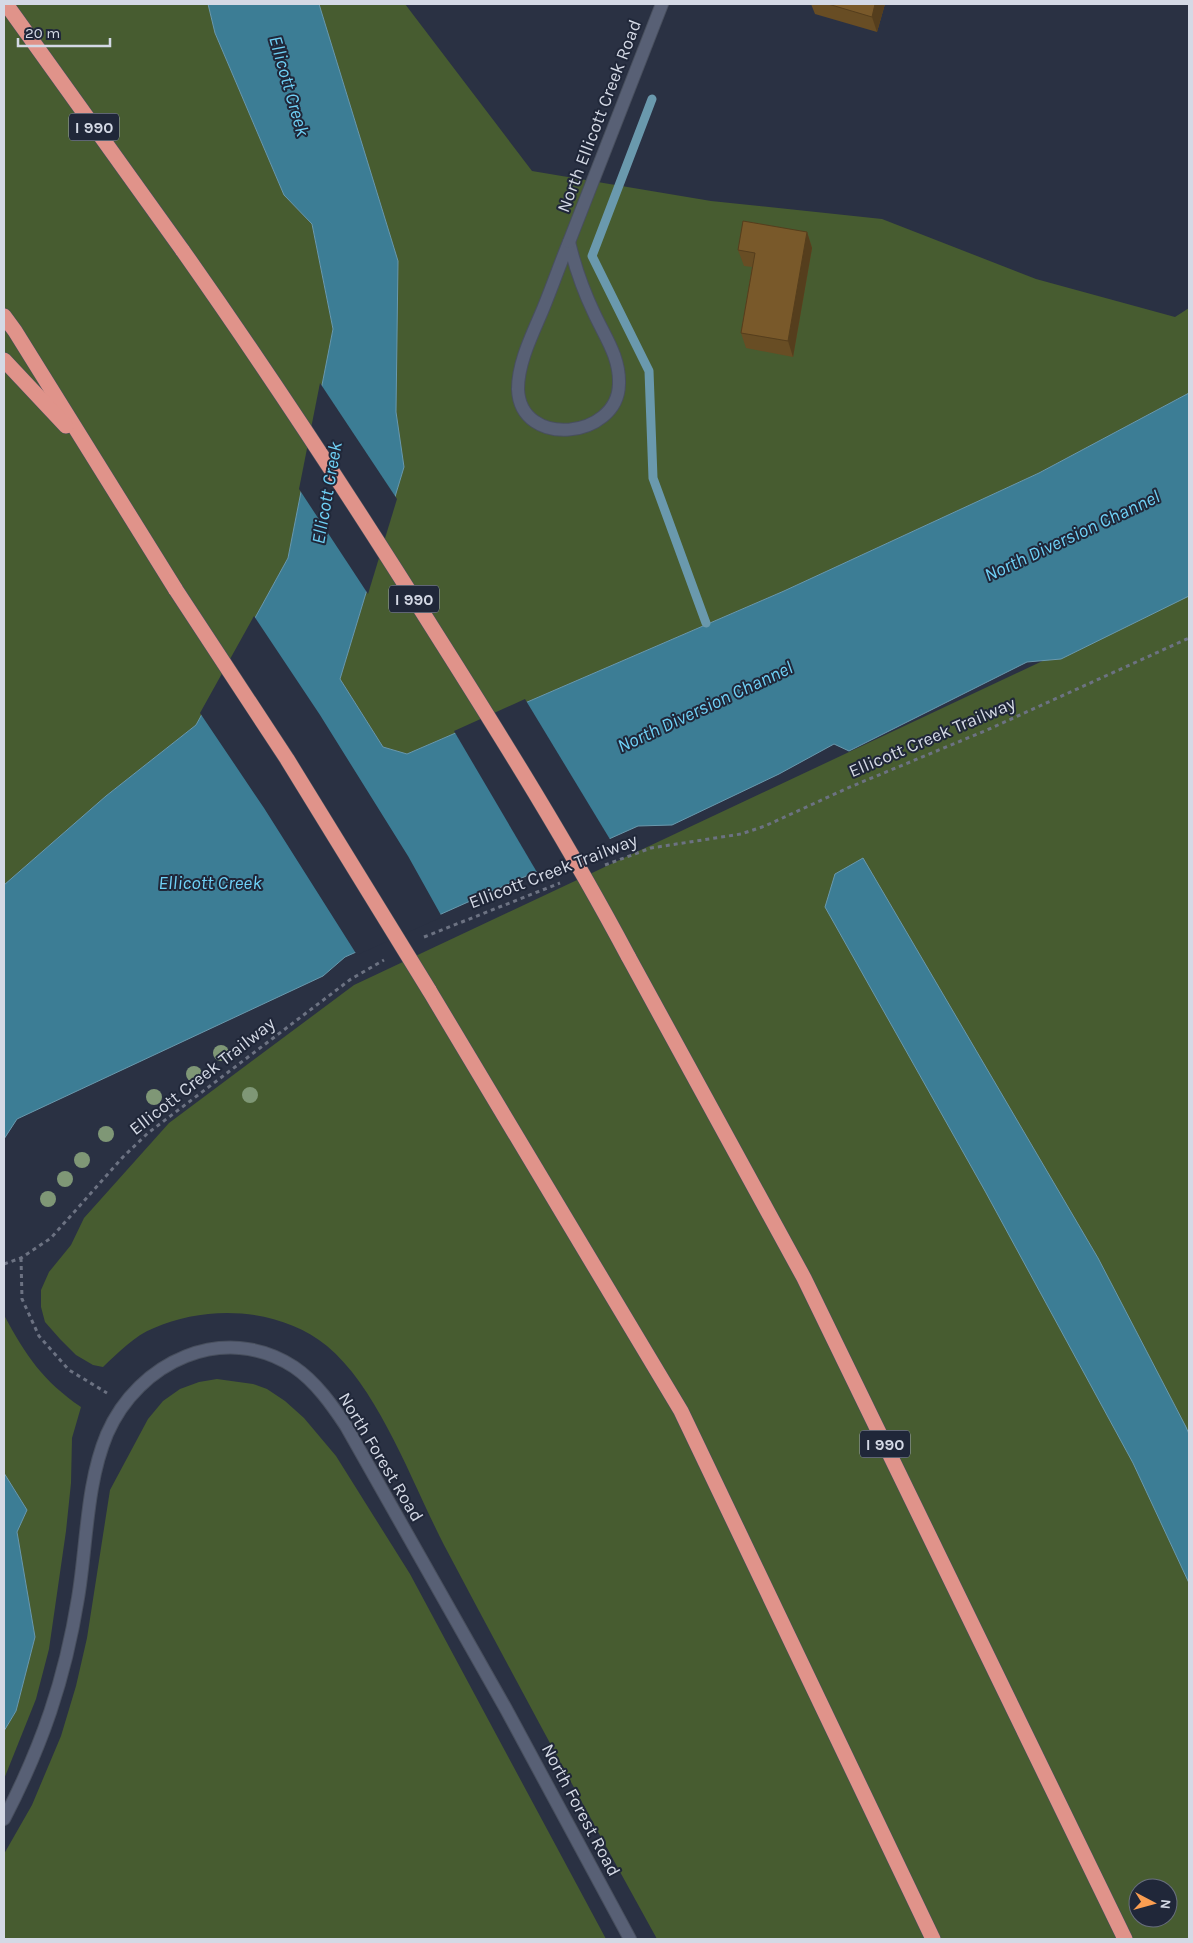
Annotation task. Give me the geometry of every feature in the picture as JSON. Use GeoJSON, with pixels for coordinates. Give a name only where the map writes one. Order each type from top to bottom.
{"type":"FeatureCollection","features":[{"type":"Feature","properties":{"kind":"highway","name":"I 990"},"geometry":{"type":"LineString","coordinates":[[6,4],[183,251],[302,425],[407,587],[513,757],[598,900],[804,1278],[1125,1939]]}},
{"type":"Feature","properties":{"kind":"highway"},"geometry":{"type":"LineString","coordinates":[[4,316],[176,590],[287,759],[429,990],[681,1411],[933,1939]]}},
{"type":"Feature","properties":{"kind":"highway"},"geometry":{"type":"LineString","coordinates":[[4,360],[90,451]]}},
{"type":"Feature","properties":{"kind":"street","name":"North Ellicott Creek Road"},"geometry":{"type":"LineString","coordinates":[[569,242],[583,290],[613,350],[618,368],[619,386],[615,403],[602,418],[585,427],[566,431],[546,428],[533,419],[522,405],[518,390],[520,374],[531,337],[662,4]]}},
{"type":"Feature","properties":{"kind":"street","name":"North Forest Road"},"geometry":{"type":"LineString","coordinates":[[4,1819],[35,1756],[63,1675],[78,1598],[96,1473],[107,1434],[132,1392],[144,1380],[172,1362],[210,1350],[238,1348],[254,1350],[266,1353],[296,1368],[322,1393],[346,1426],[506,1709],[630,1939]]}},
{"type":"Feature","properties":{"kind":"path","name":"Ellicott Creek Trailway"},"geometry":{"type":"LineString","coordinates":[[601,867],[651,848],[741,834],[765,826],[850,787],[987,730],[1189,638]]}},
{"type":"Feature","properties":{"kind":"path","name":"Ellicott Creek Trailway"},"geometry":{"type":"LineString","coordinates":[[416,942],[491,909],[564,881]]}},
{"type":"Feature","properties":{"kind":"path","name":"Ellicott Creek Trailway"},"geometry":{"type":"LineString","coordinates":[[4,1264],[21,1258],[51,1238],[123,1157],[154,1128],[351,979],[392,956]]}},
{"type":"Feature","properties":{"kind":"path"},"geometry":{"type":"LineString","coordinates":[[21,1258],[22,1299],[39,1336],[69,1370],[104,1392]]}},
{"type":"Feature","properties":{"kind":"green space"},"geometry":{"type":"Polygon","coordinates":[[[4,4],[208,4],[215,33],[284,195],[312,224],[333,329],[288,558],[196,725],[106,796],[4,885],[4,4]]]}},
{"type":"Feature","properties":{"kind":"green space"},"geometry":{"type":"Polygon","coordinates":[[[319,4],[405,4],[532,171],[711,201],[882,219],[1036,279],[1175,317],[1189,308],[1189,393],[1039,473],[784,591],[407,754],[383,747],[340,679],[404,467],[396,412],[398,261],[319,4]]]}},
{"type":"Feature","properties":{"kind":"green space"},"geometry":{"type":"Polygon","coordinates":[[[1189,592],[1189,1939],[657,1939],[444,1545],[379,1412],[346,1364],[327,1346],[308,1333],[288,1324],[266,1317],[221,1313],[175,1320],[147,1331],[133,1340],[103,1367],[93,1365],[76,1355],[45,1322],[41,1307],[41,1290],[49,1272],[71,1245],[84,1218],[169,1123],[354,985],[1189,592]]]}},
{"type":"Feature","properties":{"kind":"green space"},"geometry":{"type":"Polygon","coordinates":[[[4,1315],[36,1367],[56,1387],[81,1407],[72,1438],[71,1483],[66,1531],[49,1649],[36,1699],[4,1779],[4,1731],[16,1711],[35,1637],[17,1532],[27,1510],[4,1473],[4,1315]]]}},
{"type":"Feature","properties":{"kind":"green space"},"geometry":{"type":"Polygon","coordinates":[[[217,1379],[253,1384],[267,1389],[285,1401],[304,1418],[336,1456],[410,1574],[606,1939],[4,1939],[4,1854],[32,1805],[61,1736],[76,1686],[87,1638],[110,1490],[148,1419],[163,1401],[180,1389],[199,1382],[217,1379]]]}},
{"type":"Feature","properties":{"kind":"water"},"geometry":{"type":"Polygon","coordinates":[[[208,4],[319,4],[398,261],[396,412],[404,467],[340,679],[383,747],[407,754],[784,591],[1039,473],[1189,393],[1189,596],[1061,659],[1027,662],[849,751],[834,744],[779,774],[672,825],[638,826],[345,957],[323,976],[17,1119],[4,1139],[4,885],[106,796],[196,725],[288,558],[333,329],[312,224],[284,195],[215,33],[208,4]]]}},
{"type":"Feature","properties":{"kind":"water"},"geometry":{"type":"Polygon","coordinates":[[[863,858],[1098,1258],[1186,1427],[1189,1434],[1189,1583],[1133,1463],[985,1191],[825,907],[835,874],[863,858]]]}},
{"type":"Feature","properties":{"kind":"water"},"geometry":{"type":"Polygon","coordinates":[[[4,1473],[27,1510],[17,1532],[35,1637],[16,1711],[4,1731],[4,1473]]]}},
{"type":"Feature","properties":{"kind":"pier"},"geometry":{"type":"Polygon","coordinates":[[[320,383],[397,499],[368,594],[299,489],[320,383]]]}},
{"type":"Feature","properties":{"kind":"pier"},"geometry":{"type":"Polygon","coordinates":[[[254,616],[320,715],[408,856],[442,917],[357,955],[264,808],[200,713],[254,616]]]}},
{"type":"Feature","properties":{"kind":"pier"},"geometry":{"type":"Polygon","coordinates":[[[525,699],[611,841],[538,874],[454,731],[525,699]]]}},
{"type":"Feature","properties":{"kind":"building"},"geometry":{"type":"Polygon","coordinates":[[[828,4],[875,4],[872,17],[828,4]]]}},
{"type":"Feature","properties":{"kind":"building"},"geometry":{"type":"Polygon","coordinates":[[[743,221],[807,232],[788,341],[741,333],[755,253],[738,250],[743,221]]]}},
{"type":"Feature","properties":{"kind":"waterway"},"geometry":{"type":"LineString","coordinates":[[652,99],[592,256],[649,371],[653,478],[706,623]]}},
{"type":"Feature","properties":{"kind":"water label","name":"Ellicott Creek"},"geometry":{"type":"Point","coordinates":[289,86]}},
{"type":"Feature","properties":{"kind":"water label","name":"Ellicott Creek"},"geometry":{"type":"Point","coordinates":[327,493]}},
{"type":"Feature","properties":{"kind":"water label","name":"North Diversion Channel"},"geometry":{"type":"Point","coordinates":[1072,536]}},
{"type":"Feature","properties":{"kind":"water label","name":"North Diversion Channel"},"geometry":{"type":"Point","coordinates":[705,707]}},
{"type":"Feature","properties":{"kind":"water label","name":"Ellicott Creek"},"geometry":{"type":"Point","coordinates":[210,883]}}]}
